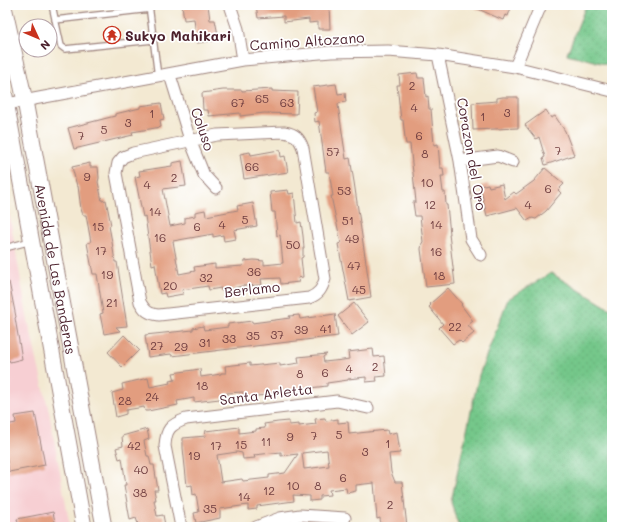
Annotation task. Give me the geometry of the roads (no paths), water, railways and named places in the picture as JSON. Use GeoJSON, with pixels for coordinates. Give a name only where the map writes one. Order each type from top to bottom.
{"type":"FeatureCollection","features":[{"type":"Feature","properties":{"kind":"main road","name":"Avenida de Las Banderas"},"geometry":{"type":"LineString","coordinates":[[5,11],[25,101],[104,527]]}},
{"type":"Feature","properties":{"kind":"main road","name":"Avenida de Las Banderas"},"geometry":{"type":"LineString","coordinates":[[6,101],[84,527]]}},
{"type":"Feature","properties":{"kind":"street"},"geometry":{"type":"LineString","coordinates":[[230,5],[238,29],[243,60]]}},
{"type":"Feature","properties":{"kind":"street"},"geometry":{"type":"LineString","coordinates":[[515,67],[541,5]]}},
{"type":"Feature","properties":{"kind":"street","name":"Camino Altozano"},"geometry":{"type":"LineString","coordinates":[[6,101],[25,101],[243,60],[330,52],[388,52],[438,55],[515,67],[612,91]]}},
{"type":"Feature","properties":{"kind":"street","name":"Corazon del Oro"},"geometry":{"type":"LineString","coordinates":[[438,55],[460,161],[471,239],[481,255]]}},
{"type":"Feature","properties":{"kind":"street","name":"Coluso"},"geometry":{"type":"LineString","coordinates":[[170,74],[190,140],[204,175],[216,188]]}},
{"type":"Feature","properties":{"kind":"street","name":"Berlamo"},"geometry":{"type":"LineString","coordinates":[[284,132],[293,134],[299,139],[303,148],[325,279],[323,287],[318,294],[309,298],[159,315],[150,314],[144,309],[140,302],[116,173],[118,163],[123,157],[133,153],[190,140],[217,135],[284,132]]}},
{"type":"Feature","properties":{"kind":"street"},"geometry":{"type":"LineString","coordinates":[[460,161],[498,156],[513,162]]}},
{"type":"Feature","properties":{"kind":"street","name":"Santa Arletta"},"geometry":{"type":"LineString","coordinates":[[181,527],[165,446],[166,436],[170,428],[175,424],[186,419],[337,401],[368,408]]}},
{"type":"Feature","properties":{"kind":"street"},"geometry":{"type":"LineString","coordinates":[[256,527],[280,518],[300,515],[345,518]]}},
{"type":"Feature","properties":{"kind":"lane"},"geometry":{"type":"LineString","coordinates":[[52,5],[55,18]]}},
{"type":"Feature","properties":{"kind":"lane"},"geometry":{"type":"LineString","coordinates":[[58,20],[149,7],[158,77]]}},
{"type":"Feature","properties":{"kind":"lane"},"geometry":{"type":"LineString","coordinates":[[58,33],[61,46],[65,49],[153,40]]}},
{"type":"Feature","properties":{"kind":"lane"},"geometry":{"type":"LineString","coordinates":[[5,248],[32,241]]}},
{"type":"Feature","properties":{"kind":"place","name":"Sukyo Mahikari"},"geometry":{"type":"Point","coordinates":[112,35]}}]}
